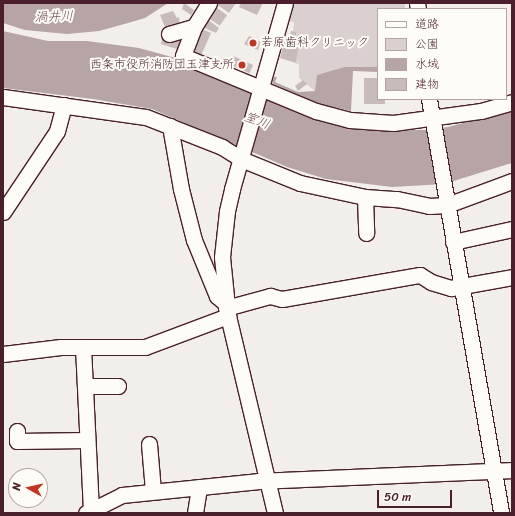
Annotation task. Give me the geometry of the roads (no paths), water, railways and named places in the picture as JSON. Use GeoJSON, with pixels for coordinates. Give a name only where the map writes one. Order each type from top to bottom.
{"type":"FeatureCollection","features":[{"type":"Feature","properties":{"kind":"street"},"geometry":{"type":"LineString","coordinates":[[209,3],[194,27],[183,56],[325,114],[367,122],[432,123],[505,105],[512,98]]}},
{"type":"Feature","properties":{"kind":"street"},"geometry":{"type":"LineString","coordinates":[[275,513],[226,309],[222,274],[226,212],[285,3]]}},
{"type":"Feature","properties":{"kind":"street"},"geometry":{"type":"LineString","coordinates":[[169,34],[194,27]]}},
{"type":"Feature","properties":{"kind":"street"},"geometry":{"type":"LineString","coordinates":[[3,97],[146,117],[242,155],[300,183],[365,197],[397,198],[429,206],[447,205],[512,181]]}},
{"type":"Feature","properties":{"kind":"street"},"geometry":{"type":"LineString","coordinates":[[429,100],[501,513]]}},
{"type":"Feature","properties":{"kind":"street"},"geometry":{"type":"LineString","coordinates":[[3,212],[57,131],[64,105]]}},
{"type":"Feature","properties":{"kind":"street"},"geometry":{"type":"LineString","coordinates":[[170,126],[180,189],[194,240],[217,296],[226,309]]}},
{"type":"Feature","properties":{"kind":"street"},"geometry":{"type":"LineString","coordinates":[[365,197],[366,233]]}},
{"type":"Feature","properties":{"kind":"street"},"geometry":{"type":"LineString","coordinates":[[453,242],[512,229]]}},
{"type":"Feature","properties":{"kind":"street"},"geometry":{"type":"LineString","coordinates":[[3,354],[83,347],[145,347],[226,309],[270,296],[282,299],[420,275],[440,285],[461,288],[512,277]]}},
{"type":"Feature","properties":{"kind":"street"},"geometry":{"type":"LineString","coordinates":[[83,347],[88,512],[122,495],[268,480],[512,470]]}},
{"type":"Feature","properties":{"kind":"street"},"geometry":{"type":"LineString","coordinates":[[85,386],[118,386]]}},
{"type":"Feature","properties":{"kind":"street"},"geometry":{"type":"LineString","coordinates":[[17,431],[17,441],[87,440]]}},
{"type":"Feature","properties":{"kind":"street"},"geometry":{"type":"LineString","coordinates":[[149,444],[153,492]]}},
{"type":"Feature","properties":{"kind":"street"},"geometry":{"type":"LineString","coordinates":[[195,513],[199,487]]}},
{"type":"Feature","properties":{"kind":"water","name":"渦井川"},"geometry":{"type":"Polygon","coordinates":[[[3,3],[168,3],[145,18],[99,31],[67,34],[25,30],[3,23],[3,3]]]}},
{"type":"Feature","properties":{"kind":"water","name":"室川"},"geometry":{"type":"Polygon","coordinates":[[[3,31],[48,41],[87,41],[139,48],[183,60],[296,96],[296,94],[272,83],[274,77],[277,77],[275,82],[298,92],[315,91],[317,75],[345,67],[377,67],[377,72],[353,71],[351,111],[334,107],[327,122],[369,129],[424,130],[448,127],[512,110],[512,163],[444,184],[392,187],[326,179],[287,167],[152,109],[93,99],[3,88],[3,31]]]}},
{"type":"Feature","properties":{"kind":"place","name":"若原歯科クリニック"},"geometry":{"type":"Point","coordinates":[253,43]}},
{"type":"Feature","properties":{"kind":"place","name":"西条市役所消防団玉津支所"},"geometry":{"type":"Point","coordinates":[242,65]}}]}
